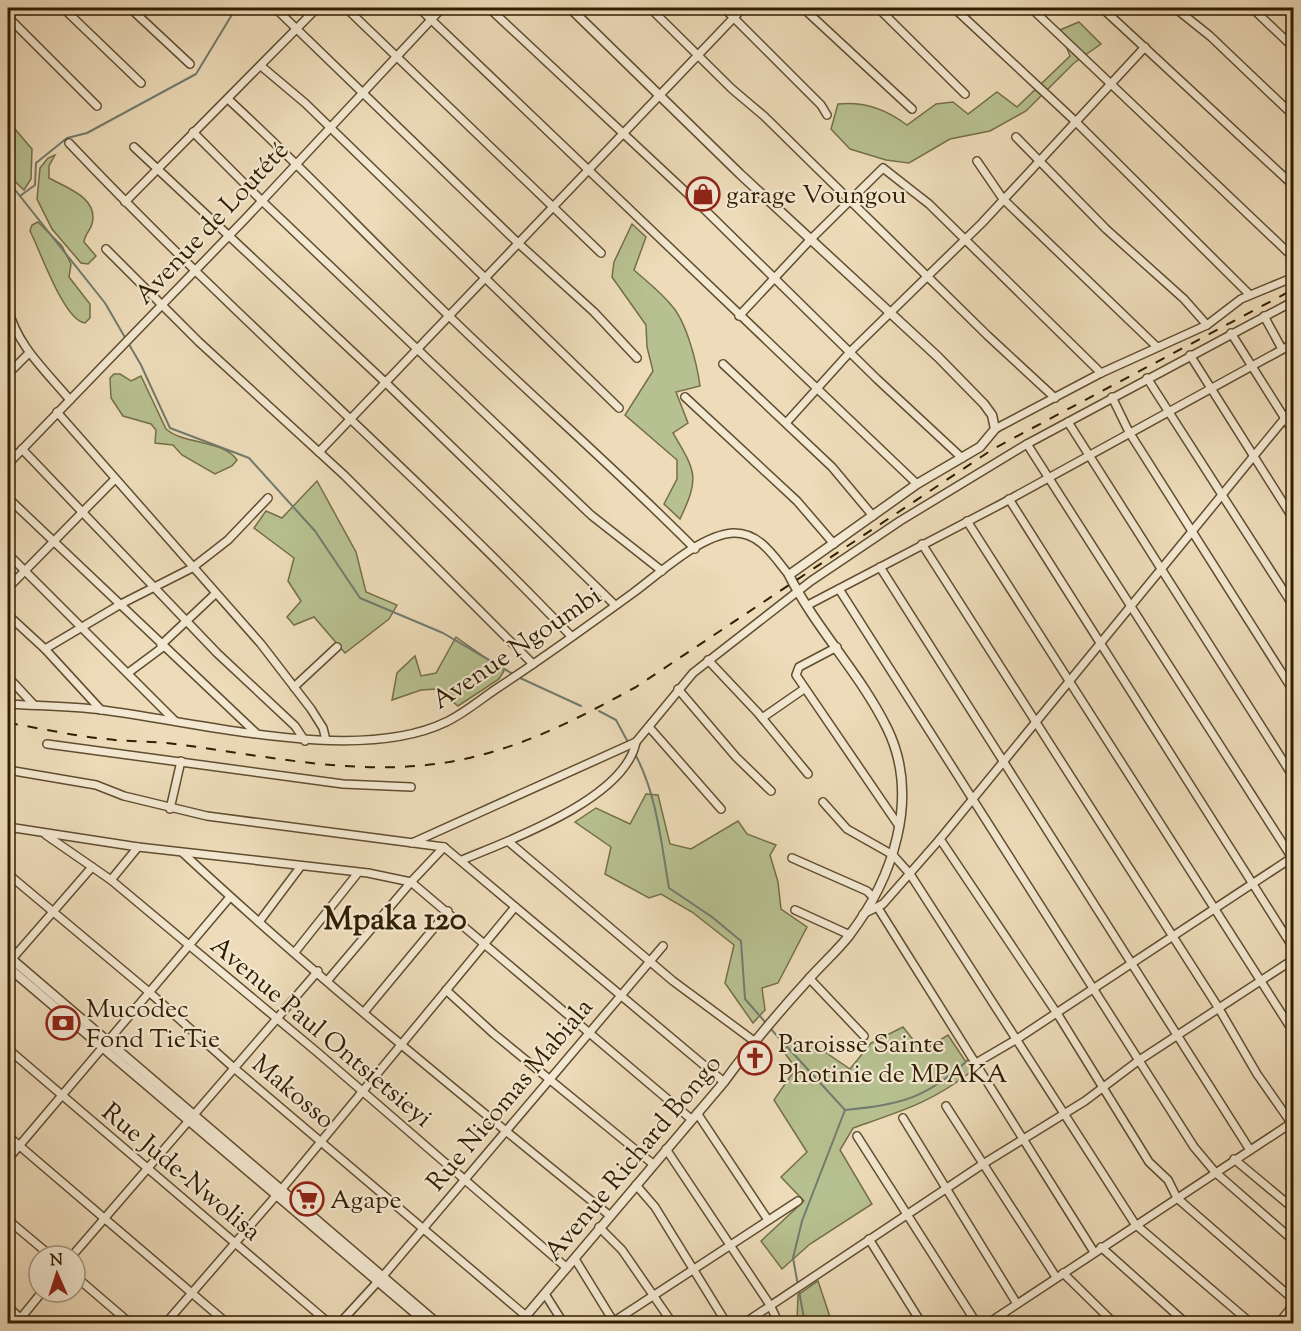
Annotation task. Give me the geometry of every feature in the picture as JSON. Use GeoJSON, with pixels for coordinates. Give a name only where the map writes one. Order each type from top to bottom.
{"type":"FeatureCollection","features":[{"type":"Feature","properties":{"kind":"street"},"geometry":{"type":"LineString","coordinates":[[63,8],[141,84]]}},
{"type":"Feature","properties":{"kind":"street"},"geometry":{"type":"LineString","coordinates":[[130,8],[190,64]]}},
{"type":"Feature","properties":{"kind":"street"},"geometry":{"type":"LineString","coordinates":[[275,8],[518,243],[594,312],[637,358]]}},
{"type":"Feature","properties":{"kind":"street"},"geometry":{"type":"LineString","coordinates":[[125,202],[317,8]]}},
{"type":"Feature","properties":{"kind":"street"},"geometry":{"type":"LineString","coordinates":[[346,8],[554,205],[601,253]]}},
{"type":"Feature","properties":{"kind":"street"},"geometry":{"type":"LineString","coordinates":[[419,8],[917,484]]}},
{"type":"Feature","properties":{"kind":"street","name":"Avenue de Loutété"},"geometry":{"type":"LineString","coordinates":[[8,464],[196,270],[442,8]]}},
{"type":"Feature","properties":{"kind":"street"},"geometry":{"type":"LineString","coordinates":[[489,8],[703,208],[962,458]]}},
{"type":"Feature","properties":{"kind":"street"},"geometry":{"type":"LineString","coordinates":[[570,8],[740,174],[891,311],[984,404],[992,415],[994,429]]}},
{"type":"Feature","properties":{"kind":"street"},"geometry":{"type":"LineString","coordinates":[[650,8],[1055,398]]}},
{"type":"Feature","properties":{"kind":"street"},"geometry":{"type":"LineString","coordinates":[[724,8],[821,105],[826,115]]}},
{"type":"Feature","properties":{"kind":"street"},"geometry":{"type":"LineString","coordinates":[[320,452],[742,8]]}},
{"type":"Feature","properties":{"kind":"street"},"geometry":{"type":"LineString","coordinates":[[803,8],[912,110]]}},
{"type":"Feature","properties":{"kind":"street"},"geometry":{"type":"LineString","coordinates":[[878,8],[965,94]]}},
{"type":"Feature","properties":{"kind":"street"},"geometry":{"type":"LineString","coordinates":[[954,8],[1075,121],[1250,295]]}},
{"type":"Feature","properties":{"kind":"street"},"geometry":{"type":"LineString","coordinates":[[1031,8],[1293,258]]}},
{"type":"Feature","properties":{"kind":"street"},"geometry":{"type":"LineString","coordinates":[[1102,8],[1293,186]]}},
{"type":"Feature","properties":{"kind":"street"},"geometry":{"type":"LineString","coordinates":[[1175,8],[1210,36],[1293,116]]}},
{"type":"Feature","properties":{"kind":"street"},"geometry":{"type":"LineString","coordinates":[[1252,8],[1293,48]]}},
{"type":"Feature","properties":{"kind":"street"},"geometry":{"type":"LineString","coordinates":[[8,17],[97,106]]}},
{"type":"Feature","properties":{"kind":"street"},"geometry":{"type":"LineString","coordinates":[[786,423],[850,352],[965,240],[1145,47]]}},
{"type":"Feature","properties":{"kind":"street"},"geometry":{"type":"LineString","coordinates":[[261,66],[330,128],[619,408]]}},
{"type":"Feature","properties":{"kind":"street"},"geometry":{"type":"LineString","coordinates":[[228,99],[297,162],[448,316],[559,417],[695,549]]}},
{"type":"Feature","properties":{"kind":"street"},"geometry":{"type":"LineString","coordinates":[[193,132],[261,200],[591,515],[662,571]]}},
{"type":"Feature","properties":{"kind":"street"},"geometry":{"type":"LineString","coordinates":[[1016,137],[1106,229],[1184,299],[1207,325]]}},
{"type":"Feature","properties":{"kind":"street"},"geometry":{"type":"LineString","coordinates":[[69,143],[125,202],[351,418],[571,636]]}},
{"type":"Feature","properties":{"kind":"street"},"geometry":{"type":"LineString","coordinates":[[134,147],[160,168],[385,382],[615,605]]}},
{"type":"Feature","properties":{"kind":"street"},"geometry":{"type":"LineString","coordinates":[[976,161],[1003,199],[1156,346]]}},
{"type":"Feature","properties":{"kind":"street"},"geometry":{"type":"LineString","coordinates":[[740,316],[811,238],[879,169],[887,168],[965,240],[1101,373]]}},
{"type":"Feature","properties":{"kind":"street"},"geometry":{"type":"LineString","coordinates":[[106,249],[162,305],[320,452],[533,664]]}},
{"type":"Feature","properties":{"kind":"street"},"geometry":{"type":"LineString","coordinates":[[791,579],[834,544],[917,484],[980,447],[994,429],[1156,346],[1207,325],[1250,295],[1272,288],[1293,277]]}},
{"type":"Feature","properties":{"kind":"street"},"geometry":{"type":"LineString","coordinates":[[462,860],[552,821],[599,793],[630,760],[636,742],[678,689],[708,660],[798,591],[900,521],[1027,444],[1293,301]]}},
{"type":"Feature","properties":{"kind":"street"},"geometry":{"type":"LineString","coordinates":[[8,308],[9,322],[29,353],[70,400]]}},
{"type":"Feature","properties":{"kind":"street"},"geometry":{"type":"LineString","coordinates":[[1264,316],[1282,349]]}},
{"type":"Feature","properties":{"kind":"street"},"geometry":{"type":"LineString","coordinates":[[1232,333],[1293,433]]}},
{"type":"Feature","properties":{"kind":"street"},"geometry":{"type":"LineString","coordinates":[[808,605],[1009,499],[1293,344]]}},
{"type":"Feature","properties":{"kind":"street"},"geometry":{"type":"LineString","coordinates":[[8,374],[29,353]]}},
{"type":"Feature","properties":{"kind":"street"},"geometry":{"type":"LineString","coordinates":[[1190,356],[1293,520]]}},
{"type":"Feature","properties":{"kind":"street"},"geometry":{"type":"LineString","coordinates":[[723,364],[832,467],[873,516]]}},
{"type":"Feature","properties":{"kind":"street"},"geometry":{"type":"LineString","coordinates":[[1147,378],[1293,607]]}},
{"type":"Feature","properties":{"kind":"street"},"geometry":{"type":"LineString","coordinates":[[685,397],[797,501],[834,544]]}},
{"type":"Feature","properties":{"kind":"street"},"geometry":{"type":"LineString","coordinates":[[1112,398],[1129,432],[1293,693]]}},
{"type":"Feature","properties":{"kind":"street"},"geometry":{"type":"LineString","coordinates":[[863,914],[878,908],[940,839],[1293,407]]}},
{"type":"Feature","properties":{"kind":"street"},"geometry":{"type":"LineString","coordinates":[[57,412],[114,480],[261,644],[323,728],[326,740]]}},
{"type":"Feature","properties":{"kind":"street"},"geometry":{"type":"LineString","coordinates":[[1068,422],[1293,778]]}},
{"type":"Feature","properties":{"kind":"street"},"geometry":{"type":"LineString","coordinates":[[976,1063],[1017,1039],[1293,859],[1027,444]]}},
{"type":"Feature","properties":{"kind":"street"},"geometry":{"type":"LineString","coordinates":[[8,448],[16,455]]}},
{"type":"Feature","properties":{"kind":"street"},"geometry":{"type":"LineString","coordinates":[[22,449],[157,587],[217,653],[295,726],[305,741]]}},
{"type":"Feature","properties":{"kind":"street"},"geometry":{"type":"LineString","coordinates":[[8,588],[114,480]]}},
{"type":"Feature","properties":{"kind":"street"},"geometry":{"type":"LineString","coordinates":[[8,498],[121,604],[162,646],[222,698],[255,732]]}},
{"type":"Feature","properties":{"kind":"street"},"geometry":{"type":"LineString","coordinates":[[45,649],[121,604],[192,568],[228,540],[268,498]]}},
{"type":"Feature","properties":{"kind":"street"},"geometry":{"type":"LineString","coordinates":[[1009,499],[1293,949]]}},
{"type":"Feature","properties":{"kind":"street"},"geometry":{"type":"LineString","coordinates":[[967,521],[1293,1033]]}},
{"type":"Feature","properties":{"kind":"street","name":"Avenue Ngoumbi"},"geometry":{"type":"LineString","coordinates":[[8,704],[101,710],[305,741],[359,740],[428,730],[449,720],[533,664],[662,571],[695,549],[722,535],[747,535],[767,548],[791,579]]}},
{"type":"Feature","properties":{"kind":"street"},"geometry":{"type":"LineString","coordinates":[[922,544],[1218,1007],[1257,1074],[1293,1123],[1234,1159],[987,1323]]}},
{"type":"Feature","properties":{"kind":"street"},"geometry":{"type":"LineString","coordinates":[[8,554],[175,721]]}},
{"type":"Feature","properties":{"kind":"street"},"geometry":{"type":"LineString","coordinates":[[879,567],[1250,1150]]}},
{"type":"Feature","properties":{"kind":"street","name":"Avenue Richard Bongo"},"geometry":{"type":"LineString","coordinates":[[519,1323],[724,1082],[754,1041],[850,934],[873,897],[893,855],[899,826],[902,788],[897,758],[887,729],[837,646],[791,579]]}},
{"type":"Feature","properties":{"kind":"street"},"geometry":{"type":"LineString","coordinates":[[839,589],[1194,1147],[1215,1172],[1293,1241]]}},
{"type":"Feature","properties":{"kind":"street"},"geometry":{"type":"LineString","coordinates":[[128,673],[162,646],[215,594]]}},
{"type":"Feature","properties":{"kind":"street"},"geometry":{"type":"LineString","coordinates":[[8,615],[45,649],[101,710]]}},
{"type":"Feature","properties":{"kind":"street"},"geometry":{"type":"LineString","coordinates":[[837,646],[796,670],[804,689],[899,826]]}},
{"type":"Feature","properties":{"kind":"street"},"geometry":{"type":"LineString","coordinates":[[294,687],[337,647]]}},
{"type":"Feature","properties":{"kind":"street"},"geometry":{"type":"LineString","coordinates":[[708,660],[762,718],[808,774]]}},
{"type":"Feature","properties":{"kind":"street"},"geometry":{"type":"LineString","coordinates":[[8,677],[34,705]]}},
{"type":"Feature","properties":{"kind":"street"},"geometry":{"type":"LineString","coordinates":[[678,689],[736,757],[771,791]]}},
{"type":"Feature","properties":{"kind":"street"},"geometry":{"type":"LineString","coordinates":[[762,718],[804,689]]}},
{"type":"Feature","properties":{"kind":"street"},"geometry":{"type":"LineString","coordinates":[[649,727],[721,808]]}},
{"type":"Feature","properties":{"kind":"street"},"geometry":{"type":"LineString","coordinates":[[412,843],[636,742]]}},
{"type":"Feature","properties":{"kind":"street"},"geometry":{"type":"LineString","coordinates":[[46,744],[181,760],[343,784],[411,788]]}},
{"type":"Feature","properties":{"kind":"street"},"geometry":{"type":"LineString","coordinates":[[170,808],[181,760]]}},
{"type":"Feature","properties":{"kind":"street"},"geometry":{"type":"LineString","coordinates":[[8,770],[96,785],[124,796],[170,808],[294,829],[444,848],[462,860],[724,1082]]}},
{"type":"Feature","properties":{"kind":"street"},"geometry":{"type":"LineString","coordinates":[[823,802],[847,829],[893,855],[910,874],[1135,1224],[1252,1323]]}},
{"type":"Feature","properties":{"kind":"street"},"geometry":{"type":"LineString","coordinates":[[8,827],[183,853],[357,874],[368,873],[411,882],[694,1116],[768,1220]]}},
{"type":"Feature","properties":{"kind":"street","name":"Avenue Paul Ontsietsieyi"},"geometry":{"type":"LineString","coordinates":[[44,833],[111,880],[317,1052],[567,1268]]}},
{"type":"Feature","properties":{"kind":"street"},"geometry":{"type":"LineString","coordinates":[[940,839],[1056,1012],[1149,1162],[1168,1180],[1177,1198],[1293,1302],[1278,1323]]}},
{"type":"Feature","properties":{"kind":"street"},"geometry":{"type":"LineString","coordinates":[[508,842],[650,961],[754,1041]]}},
{"type":"Feature","properties":{"kind":"street"},"geometry":{"type":"LineString","coordinates":[[111,880],[138,847]]}},
{"type":"Feature","properties":{"kind":"street"},"geometry":{"type":"LineString","coordinates":[[328,980],[411,882],[444,848]]}},
{"type":"Feature","properties":{"kind":"street"},"geometry":{"type":"LineString","coordinates":[[183,853],[230,897],[401,1043],[609,1215]]}},
{"type":"Feature","properties":{"kind":"street"},"geometry":{"type":"LineString","coordinates":[[792,858],[867,891],[873,897]]}},
{"type":"Feature","properties":{"kind":"street"},"geometry":{"type":"LineString","coordinates":[[260,922],[300,866]]}},
{"type":"Feature","properties":{"kind":"street"},"geometry":{"type":"LineString","coordinates":[[92,867],[9,961],[279,1193],[381,1279],[438,1323]]}},
{"type":"Feature","properties":{"kind":"street","name":"Makosso"},"geometry":{"type":"LineString","coordinates":[[8,874],[150,992],[234,1068],[423,1226],[526,1316]]}},
{"type":"Feature","properties":{"kind":"street"},"geometry":{"type":"LineString","coordinates":[[295,952],[357,874]]}},
{"type":"Feature","properties":{"kind":"street"},"geometry":{"type":"LineString","coordinates":[[8,1159],[230,897]]}},
{"type":"Feature","properties":{"kind":"street"},"geometry":{"type":"LineString","coordinates":[[165,1323],[279,1193],[515,907]]}},
{"type":"Feature","properties":{"kind":"street"},"geometry":{"type":"LineString","coordinates":[[878,908],[1094,1252]]}},
{"type":"Feature","properties":{"kind":"street"},"geometry":{"type":"LineString","coordinates":[[795,910],[850,934]]}},
{"type":"Feature","properties":{"kind":"street"},"geometry":{"type":"LineString","coordinates":[[365,1011],[448,912]]}},
{"type":"Feature","properties":{"kind":"street","name":"Rue Nicomas Mabiala"},"geometry":{"type":"LineString","coordinates":[[339,1323],[381,1279],[423,1226],[663,946]]}},
{"type":"Feature","properties":{"kind":"street"},"geometry":{"type":"LineString","coordinates":[[743,1323],[1022,1138],[1103,1088],[1138,1061],[1218,1007],[1293,960]]}},
{"type":"Feature","properties":{"kind":"street"},"geometry":{"type":"LineString","coordinates":[[83,1244],[318,971]]}},
{"type":"Feature","properties":{"kind":"street"},"geometry":{"type":"LineString","coordinates":[[809,978],[864,1036]]}},
{"type":"Feature","properties":{"kind":"street"},"geometry":{"type":"LineString","coordinates":[[446,990],[549,1080],[653,1164]]}},
{"type":"Feature","properties":{"kind":"street","name":"Rue Jude-Nwolisa"},"geometry":{"type":"LineString","coordinates":[[8,1049],[330,1323]]}},
{"type":"Feature","properties":{"kind":"street"},"geometry":{"type":"LineString","coordinates":[[946,1106],[1059,1275],[1115,1323]]}},
{"type":"Feature","properties":{"kind":"street"},"geometry":{"type":"LineString","coordinates":[[903,1118],[1017,1304]]}},
{"type":"Feature","properties":{"kind":"street"},"geometry":{"type":"LineString","coordinates":[[8,1136],[228,1323]]}},
{"type":"Feature","properties":{"kind":"street"},"geometry":{"type":"LineString","coordinates":[[857,1136],[977,1323]]}},
{"type":"Feature","properties":{"kind":"street"},"geometry":{"type":"LineString","coordinates":[[666,1149],[770,1305],[779,1323]]}},
{"type":"Feature","properties":{"kind":"street"},"geometry":{"type":"LineString","coordinates":[[1234,1159],[1293,1209]]}},
{"type":"Feature","properties":{"kind":"street"},"geometry":{"type":"LineString","coordinates":[[636,1185],[655,1207],[727,1323]]}},
{"type":"Feature","properties":{"kind":"street"},"geometry":{"type":"LineString","coordinates":[[575,1259],[613,1323],[798,1201]]}},
{"type":"Feature","properties":{"kind":"street"},"geometry":{"type":"LineString","coordinates":[[8,1220],[37,1244]]}},
{"type":"Feature","properties":{"kind":"street"},"geometry":{"type":"LineString","coordinates":[[599,1227],[622,1250],[673,1323]]}},
{"type":"Feature","properties":{"kind":"street"},"geometry":{"type":"LineString","coordinates":[[869,1239],[922,1323]]}},
{"type":"Feature","properties":{"kind":"street"},"geometry":{"type":"LineString","coordinates":[[1101,1247],[1186,1323]]}},
{"type":"Feature","properties":{"kind":"street"},"geometry":{"type":"LineString","coordinates":[[381,1279],[428,1323]]}},
{"type":"Feature","properties":{"kind":"street"},"geometry":{"type":"LineString","coordinates":[[87,1286],[131,1323]]}},
{"type":"Feature","properties":{"kind":"street"},"geometry":{"type":"LineString","coordinates":[[545,1294],[564,1323]]}},
{"type":"Feature","properties":{"kind":"street"},"geometry":{"type":"LineString","coordinates":[[18,1321],[32,1304]]}},
{"type":"Feature","properties":{"kind":"street"},"geometry":{"type":"LineString","coordinates":[[8,1307],[18,1321],[27,1323]]}},
{"type":"Feature","properties":{"kind":"green space"},"geometry":{"type":"Polygon","coordinates":[[[1079,22],[1101,44],[1074,63],[1026,111],[990,131],[950,139],[909,163],[886,160],[850,149],[831,129],[838,104],[848,103],[874,107],[907,125],[936,104],[953,102],[968,114],[997,92],[1017,107],[1070,56],[1060,30],[1079,22]]]}},
{"type":"Feature","properties":{"kind":"green space"},"geometry":{"type":"Polygon","coordinates":[[[8,126],[14,128],[32,149],[31,179],[24,190],[8,175],[8,126]]]}},
{"type":"Feature","properties":{"kind":"green space"},"geometry":{"type":"Polygon","coordinates":[[[55,155],[49,166],[49,178],[80,195],[91,207],[92,224],[84,242],[96,256],[88,264],[81,263],[52,229],[37,199],[40,168],[48,158],[55,155]]]}},
{"type":"Feature","properties":{"kind":"green space"},"geometry":{"type":"Polygon","coordinates":[[[38,222],[62,246],[71,264],[69,277],[90,304],[90,318],[85,323],[77,319],[69,310],[53,283],[30,231],[32,225],[38,222]]]}},
{"type":"Feature","properties":{"kind":"green space"},"geometry":{"type":"Polygon","coordinates":[[[632,224],[646,237],[634,270],[663,296],[677,313],[690,344],[699,377],[700,386],[676,392],[688,423],[673,433],[687,457],[693,475],[691,493],[680,519],[664,504],[677,479],[677,460],[625,415],[653,371],[647,347],[646,325],[612,277],[614,262],[632,224]]]}},
{"type":"Feature","properties":{"kind":"green space"},"geometry":{"type":"Polygon","coordinates":[[[114,374],[120,374],[131,381],[141,376],[166,429],[183,438],[213,445],[230,453],[237,460],[232,466],[215,474],[182,455],[173,445],[155,443],[156,430],[151,424],[123,416],[111,398],[110,378],[114,374]]]}},
{"type":"Feature","properties":{"kind":"green space"},"geometry":{"type":"Polygon","coordinates":[[[317,481],[356,552],[366,592],[397,605],[389,619],[345,653],[314,617],[294,625],[287,617],[301,601],[288,581],[294,558],[254,528],[266,511],[282,518],[317,481]]]}},
{"type":"Feature","properties":{"kind":"green space"},"geometry":{"type":"Polygon","coordinates":[[[456,637],[504,671],[499,679],[458,706],[437,689],[421,690],[392,700],[397,673],[415,656],[421,676],[436,673],[456,637]]]}},
{"type":"Feature","properties":{"kind":"green space"},"geometry":{"type":"Polygon","coordinates":[[[646,794],[658,795],[670,844],[691,849],[738,821],[747,834],[776,845],[770,855],[778,882],[781,909],[807,927],[778,983],[762,988],[765,1010],[753,1023],[725,983],[734,945],[692,912],[661,894],[649,898],[605,874],[611,847],[575,822],[596,808],[630,824],[646,794]]]}},
{"type":"Feature","properties":{"kind":"green space"},"geometry":{"type":"Polygon","coordinates":[[[903,1027],[922,1051],[948,1035],[972,1071],[929,1099],[853,1128],[840,1150],[872,1204],[810,1244],[782,1269],[761,1241],[804,1201],[781,1177],[807,1152],[774,1100],[796,1068],[783,1051],[793,1039],[816,1046],[850,1069],[871,1043],[903,1027]]]}},
{"type":"Feature","properties":{"kind":"green space"},"geometry":{"type":"Polygon","coordinates":[[[818,1281],[832,1323],[797,1323],[798,1295],[818,1281]]]}},
{"type":"Feature","properties":{"kind":"waterway"},"geometry":{"type":"LineString","coordinates":[[20,196],[35,185],[36,163],[67,138],[87,133],[196,74],[236,8]]}},
{"type":"Feature","properties":{"kind":"waterway"},"geometry":{"type":"LineString","coordinates":[[8,181],[105,303],[141,365],[170,428],[249,458],[315,531],[360,598],[443,633],[513,674]]}},
{"type":"Feature","properties":{"kind":"waterway"},"geometry":{"type":"LineString","coordinates":[[518,677],[581,706]]}},
{"type":"Feature","properties":{"kind":"waterway"},"geometry":{"type":"LineString","coordinates":[[599,711],[616,720],[629,744]]}},
{"type":"Feature","properties":{"kind":"waterway"},"geometry":{"type":"LineString","coordinates":[[634,752],[653,801],[669,888],[712,917],[741,941],[745,999],[766,1023]]}},
{"type":"Feature","properties":{"kind":"waterway"},"geometry":{"type":"LineString","coordinates":[[769,1027],[845,1110],[802,1221],[793,1258],[805,1324]]}},
{"type":"Feature","properties":{"kind":"waterway"},"geometry":{"type":"LineString","coordinates":[[845,1110],[898,1102],[912,1097],[939,1083],[968,1060]]}},
{"type":"Feature","properties":{"kind":"railway"},"geometry":{"type":"LineString","coordinates":[[8,723],[94,738],[158,742],[283,760],[356,767],[428,765],[464,759],[509,746],[574,720],[636,687],[993,449],[1294,289]]}},
{"type":"Feature","properties":{"kind":"place","name":"garage Voungou"},"geometry":{"type":"Point","coordinates":[703,194]}},
{"type":"Feature","properties":{"kind":"place","name":"Mucodec Fond TieTie"},"geometry":{"type":"Point","coordinates":[63,1023]}},
{"type":"Feature","properties":{"kind":"place","name":"Paroisse Sainte Photinie de MPAKA"},"geometry":{"type":"Point","coordinates":[755,1058]}},
{"type":"Feature","properties":{"kind":"place","name":"Agape"},"geometry":{"type":"Point","coordinates":[307,1199]}},
{"type":"Feature","properties":{"kind":"district","name":"Mpaka 120"},"geometry":{"type":"Point","coordinates":[395,918]}}]}
